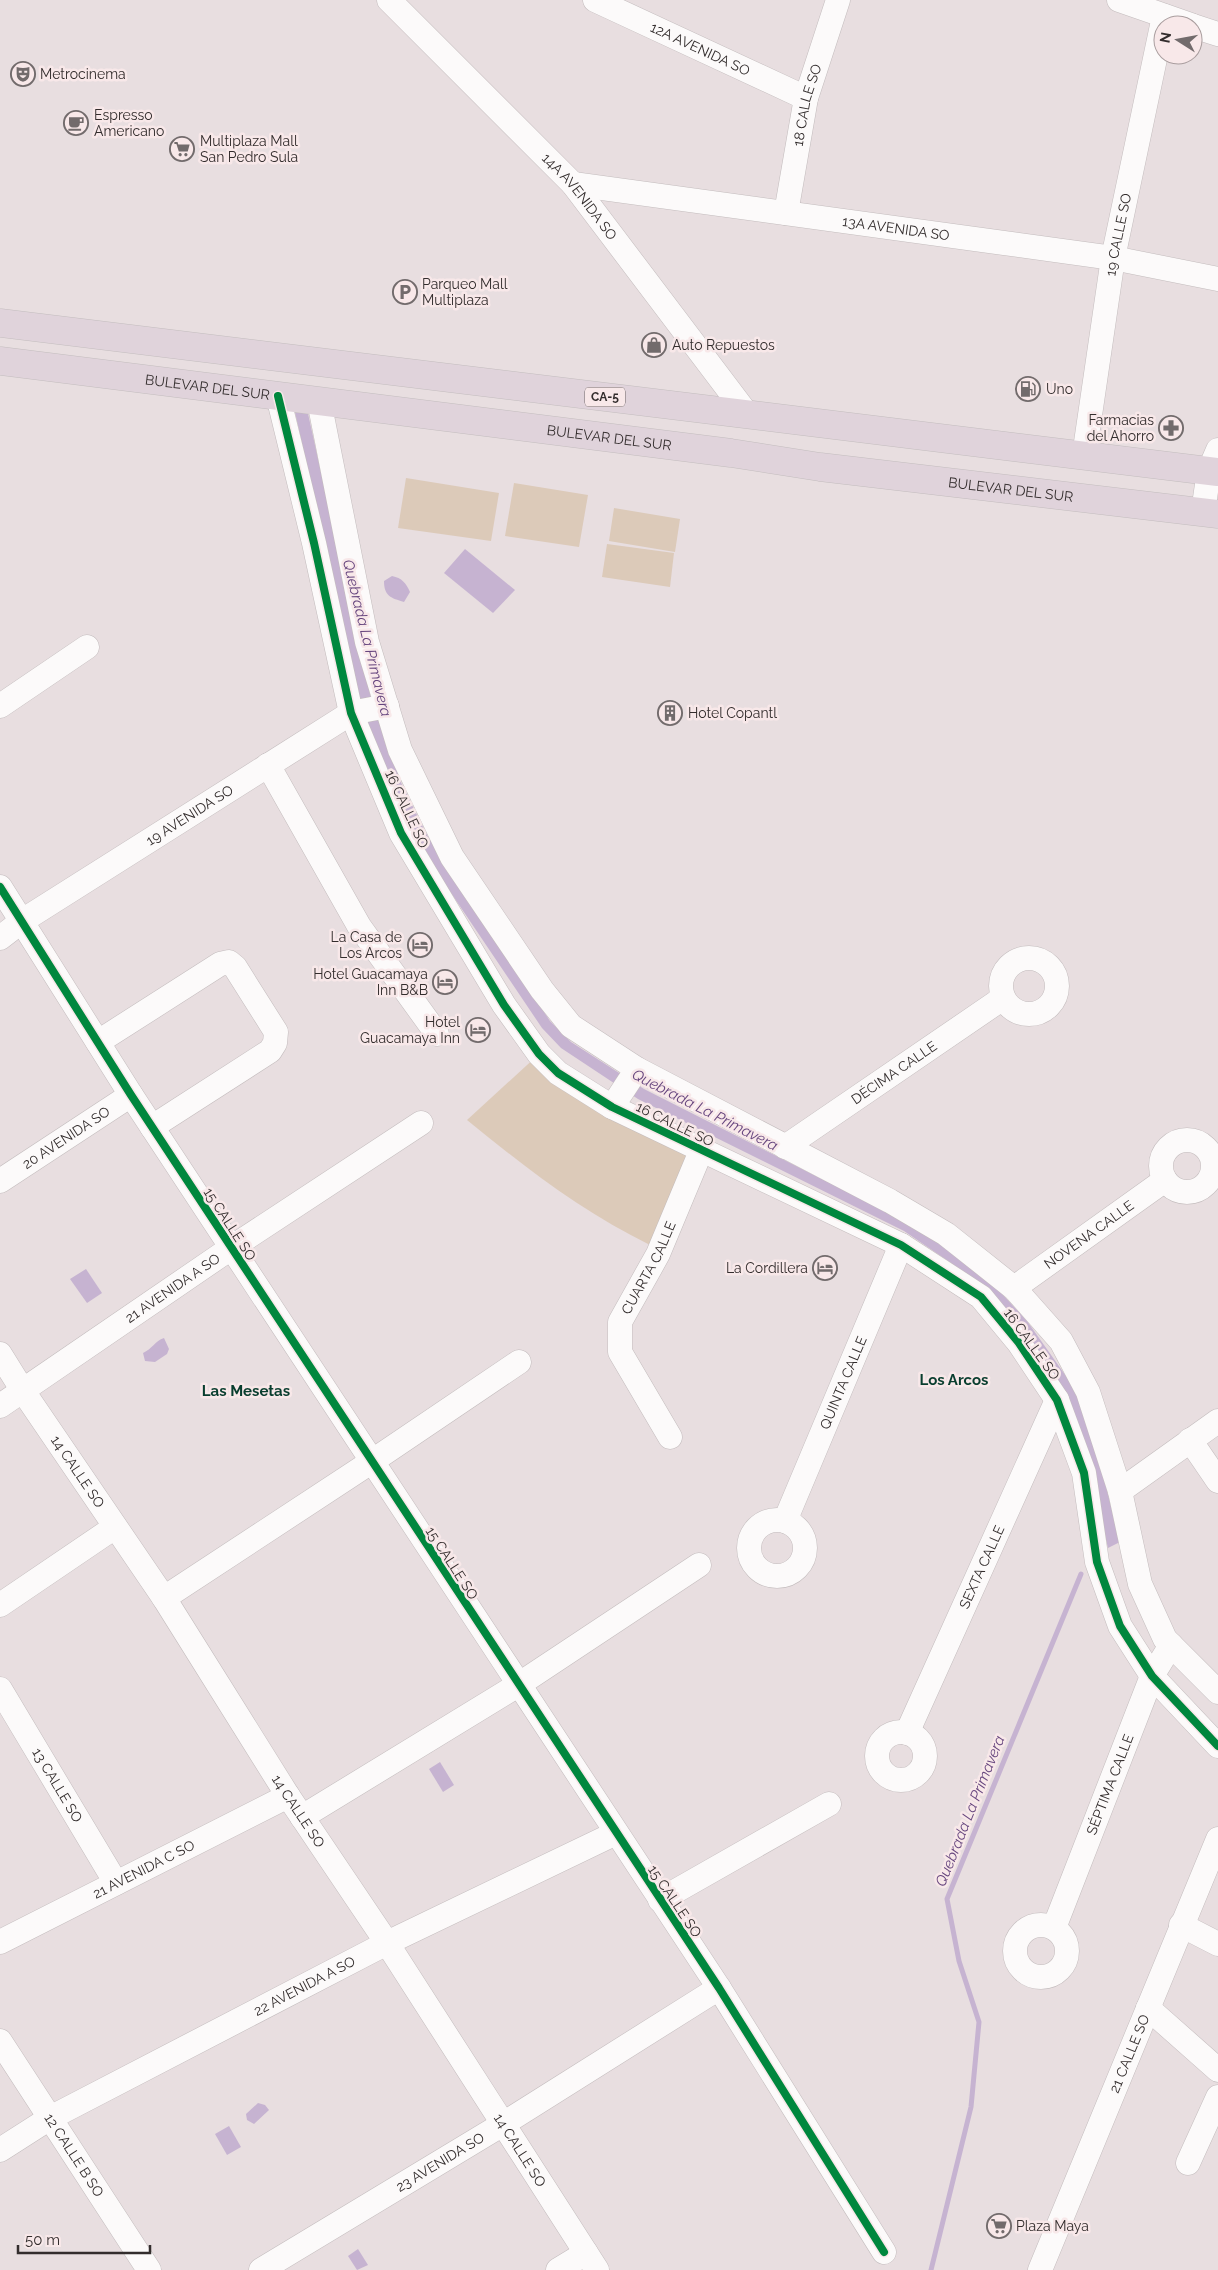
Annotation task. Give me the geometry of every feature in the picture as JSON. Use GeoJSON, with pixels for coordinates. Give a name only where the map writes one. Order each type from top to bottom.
{"type":"FeatureCollection","features":[{"type":"Feature","properties":{"kind":"highway","name":"CA-5"},"geometry":{"type":"LineString","coordinates":[[0,323],[1084,456],[1215,465]]}},
{"type":"Feature","properties":{"kind":"highway"},"geometry":{"type":"LineString","coordinates":[[172,383],[234,380],[250,375],[258,366],[258,354]]}},
{"type":"Feature","properties":{"kind":"highway","name":"BULEVAR DEL SUR"},"geometry":{"type":"LineString","coordinates":[[0,361],[731,453],[820,467],[1210,513]]}},
{"type":"Feature","properties":{"kind":"highway"},"geometry":{"type":"LineString","coordinates":[[278,396],[286,382],[302,373],[368,368]]}},
{"type":"Feature","properties":{"kind":"street","name":"14A AVENIDA SO"},"geometry":{"type":"LineString","coordinates":[[389,0],[573,184],[747,414]]}},
{"type":"Feature","properties":{"kind":"street","name":"12A AVENIDA SO"},"geometry":{"type":"LineString","coordinates":[[595,0],[806,98]]}},
{"type":"Feature","properties":{"kind":"street","name":"18 CALLE SO"},"geometry":{"type":"LineString","coordinates":[[786,213],[806,98],[838,0]]}},
{"type":"Feature","properties":{"kind":"street"},"geometry":{"type":"LineString","coordinates":[[1119,0],[1161,15]]}},
{"type":"Feature","properties":{"kind":"street"},"geometry":{"type":"LineString","coordinates":[[1203,29],[1218,34]]}},
{"type":"Feature","properties":{"kind":"street","name":"19 CALLE SO"},"geometry":{"type":"LineString","coordinates":[[1084,456],[1113,258],[1154,65]]}},
{"type":"Feature","properties":{"kind":"street","name":"13A AVENIDA SO"},"geometry":{"type":"LineString","coordinates":[[573,184],[1113,258],[1218,279]]}},
{"type":"Feature","properties":{"kind":"street","name":"16 CALLE SO"},"geometry":{"type":"LineString","coordinates":[[278,396],[353,713],[401,833],[504,1005],[539,1054],[558,1073],[700,1150],[901,1244],[981,1297],[1019,1343],[1057,1400],[1084,1473],[1097,1562],[1120,1626],[1152,1676],[1218,1746]]}},
{"type":"Feature","properties":{"kind":"street","name":"16 CALLE SO"},"geometry":{"type":"LineString","coordinates":[[319,401],[367,642],[400,750],[452,857],[542,990],[571,1026],[635,1073],[890,1201],[946,1234],[1014,1288],[1061,1341],[1088,1392],[1120,1490],[1140,1584],[1165,1639],[1218,1692]]}},
{"type":"Feature","properties":{"kind":"street"},"geometry":{"type":"LineString","coordinates":[[1210,513],[1215,465]]}},
{"type":"Feature","properties":{"kind":"street"},"geometry":{"type":"LineString","coordinates":[[0,706],[87,647]]}},
{"type":"Feature","properties":{"kind":"street","name":"19 AVENIDA SO"},"geometry":{"type":"LineString","coordinates":[[0,938],[22,922],[268,765],[353,713],[385,706]]}},
{"type":"Feature","properties":{"kind":"street"},"geometry":{"type":"LineString","coordinates":[[268,765],[360,926],[437,1034]]}},
{"type":"Feature","properties":{"kind":"street","name":"15 CALLE SO"},"geometry":{"type":"LineString","coordinates":[[0,887],[131,1095],[719,1988],[884,2252]]}},
{"type":"Feature","properties":{"kind":"street"},"geometry":{"type":"LineString","coordinates":[[98,1042],[220,964],[229,962],[235,967],[276,1032],[276,1043],[270,1051],[152,1127]]}},
{"type":"Feature","properties":{"kind":"street","name":"DÉCIMA CALLE"},"geometry":{"type":"LineString","coordinates":[[785,1147],[1003,998]]}},
{"type":"Feature","properties":{"kind":"street"},"geometry":{"type":"LineString","coordinates":[[614,1103],[635,1073]]}},
{"type":"Feature","properties":{"kind":"street","name":"20 AVENIDA SO"},"geometry":{"type":"LineString","coordinates":[[0,1181],[131,1095]]}},
{"type":"Feature","properties":{"kind":"street","name":"21 AVENIDA A SO"},"geometry":{"type":"LineString","coordinates":[[0,1406],[231,1248],[421,1123]]}},
{"type":"Feature","properties":{"kind":"street","name":"CUARTA CALLE"},"geometry":{"type":"LineString","coordinates":[[670,1437],[620,1352],[620,1322],[658,1254],[700,1150]]}},
{"type":"Feature","properties":{"kind":"street","name":"NOVENA CALLE"},"geometry":{"type":"LineString","coordinates":[[1014,1288],[1165,1180]]}},
{"type":"Feature","properties":{"kind":"street","name":"QUINTA CALLE"},"geometry":{"type":"LineString","coordinates":[[785,1521],[901,1244]]}},
{"type":"Feature","properties":{"kind":"street","name":"14 CALLE SO"},"geometry":{"type":"LineString","coordinates":[[0,1354],[23,1391],[164,1598],[288,1796],[387,1944],[591,2261]]}},
{"type":"Feature","properties":{"kind":"street"},"geometry":{"type":"LineString","coordinates":[[164,1598],[519,1362]]}},
{"type":"Feature","properties":{"kind":"street","name":"SEXTA CALLE"},"geometry":{"type":"LineString","coordinates":[[907,1733],[1057,1400]]}},
{"type":"Feature","properties":{"kind":"street"},"geometry":{"type":"LineString","coordinates":[[1120,1490],[1218,1420]]}},
{"type":"Feature","properties":{"kind":"street"},"geometry":{"type":"LineString","coordinates":[[1190,1440],[1218,1481]]}},
{"type":"Feature","properties":{"kind":"street"},"geometry":{"type":"LineString","coordinates":[[0,1605],[115,1527]]}},
{"type":"Feature","properties":{"kind":"street"},"geometry":{"type":"LineString","coordinates":[[302,1816],[518,1685],[699,1565]]}},
{"type":"Feature","properties":{"kind":"street","name":"SÉPTIMA CALLE"},"geometry":{"type":"LineString","coordinates":[[1054,1928],[1152,1676],[1171,1645]]}},
{"type":"Feature","properties":{"kind":"street","name":"13 CALLE SO"},"geometry":{"type":"LineString","coordinates":[[0,1689],[116,1883]]}},
{"type":"Feature","properties":{"kind":"street","name":"21 AVENIDA C SO"},"geometry":{"type":"LineString","coordinates":[[0,1942],[288,1796]]}},
{"type":"Feature","properties":{"kind":"street"},"geometry":{"type":"LineString","coordinates":[[660,1900],[829,1804]]}},
{"type":"Feature","properties":{"kind":"street","name":"22 AVENIDA A SO"},"geometry":{"type":"LineString","coordinates":[[0,2150],[50,2118],[387,1944],[616,1833]]}},
{"type":"Feature","properties":{"kind":"street","name":"21 CALLE SO"},"geometry":{"type":"LineString","coordinates":[[1040,2270],[1218,1839]]}},
{"type":"Feature","properties":{"kind":"street"},"geometry":{"type":"LineString","coordinates":[[1181,1925],[1218,1944]]}},
{"type":"Feature","properties":{"kind":"street","name":"23 AVENIDA SO"},"geometry":{"type":"LineString","coordinates":[[261,2270],[503,2124],[719,1988]]}},
{"type":"Feature","properties":{"kind":"street"},"geometry":{"type":"LineString","coordinates":[[1148,2008],[1218,2070]]}},
{"type":"Feature","properties":{"kind":"street","name":"12 CALLE B SO"},"geometry":{"type":"LineString","coordinates":[[0,2041],[149,2270]]}},
{"type":"Feature","properties":{"kind":"street"},"geometry":{"type":"LineString","coordinates":[[1188,2163],[1218,2097]]}},
{"type":"Feature","properties":{"kind":"street"},"geometry":{"type":"LineString","coordinates":[[558,2270],[591,2261]]}},
{"type":"Feature","properties":{"kind":"shaded area"},"geometry":{"type":"Polygon","coordinates":[[[294,408],[307,409],[370,694],[402,785],[427,835],[550,1021],[571,1042],[644,1089],[909,1223],[984,1274],[1027,1321],[1073,1386],[1093,1435],[1120,1542],[1108,1548],[1083,1441],[976,1280],[904,1231],[638,1099],[561,1048],[542,1028],[416,841],[384,773],[360,699],[294,408]]]}},
{"type":"Feature","properties":{"kind":"shaded area"},"geometry":{"type":"Polygon","coordinates":[[[406,478],[499,493],[491,541],[398,528],[406,478]]]}},
{"type":"Feature","properties":{"kind":"shaded area"},"geometry":{"type":"Polygon","coordinates":[[[514,483],[588,495],[579,547],[505,536],[514,483]]]}},
{"type":"Feature","properties":{"kind":"shaded area"},"geometry":{"type":"Polygon","coordinates":[[[614,508],[680,519],[675,552],[609,541],[614,508]]]}},
{"type":"Feature","properties":{"kind":"shaded area"},"geometry":{"type":"Polygon","coordinates":[[[607,544],[674,553],[670,587],[602,577],[607,544]]]}},
{"type":"Feature","properties":{"kind":"shaded area"},"geometry":{"type":"Polygon","coordinates":[[[465,549],[515,590],[493,613],[444,573],[465,549]]]}},
{"type":"Feature","properties":{"kind":"shaded area"},"geometry":{"type":"Polygon","coordinates":[[[392,576],[403,581],[410,592],[404,602],[392,598],[385,590],[384,581],[392,576]]]}},
{"type":"Feature","properties":{"kind":"shaded area"},"geometry":{"type":"Polygon","coordinates":[[[539,1054],[693,1142],[650,1245],[578,1204],[533,1172],[467,1120],[539,1054]]]}},
{"type":"Feature","properties":{"kind":"shaded area"},"geometry":{"type":"Polygon","coordinates":[[[86,1269],[102,1293],[87,1303],[70,1279],[86,1269]]]}},
{"type":"Feature","properties":{"kind":"shaded area"},"geometry":{"type":"Polygon","coordinates":[[[164,1338],[169,1349],[167,1354],[155,1362],[145,1361],[143,1353],[164,1338]]]}},
{"type":"Feature","properties":{"kind":"shaded area"},"geometry":{"type":"Polygon","coordinates":[[[440,1762],[454,1785],[443,1792],[429,1769],[440,1762]]]}},
{"type":"Feature","properties":{"kind":"shaded area"},"geometry":{"type":"Polygon","coordinates":[[[258,2103],[265,2105],[269,2110],[254,2124],[247,2120],[246,2114],[258,2103]]]}},
{"type":"Feature","properties":{"kind":"shaded area"},"geometry":{"type":"Polygon","coordinates":[[[229,2126],[241,2147],[227,2155],[215,2134],[229,2126]]]}},
{"type":"Feature","properties":{"kind":"shaded area"},"geometry":{"type":"Polygon","coordinates":[[[358,2249],[368,2265],[357,2270],[348,2256],[358,2249]]]}},
{"type":"Feature","properties":{"kind":"waterway","name":"Quebrada La Primavera"},"geometry":{"type":"LineString","coordinates":[[931,2270],[971,2107],[979,2022],[959,1961],[947,1899],[1081,1574]]}},
{"type":"Feature","properties":{"kind":"cycle path"},"geometry":{"type":"LineString","coordinates":[[278,396],[314,543],[351,713],[401,833],[504,1005],[539,1054],[558,1073],[612,1107],[901,1245],[981,1297],[1019,1343],[1057,1400],[1084,1473],[1097,1562],[1120,1626],[1152,1676],[1218,1746]]}},
{"type":"Feature","properties":{"kind":"cycle path"},"geometry":{"type":"LineString","coordinates":[[0,887],[131,1095],[719,1988],[884,2252]]}},
{"type":"Feature","properties":{"kind":"place","name":"Metrocinema"},"geometry":{"type":"Point","coordinates":[23,74]}},
{"type":"Feature","properties":{"kind":"place","name":"Espresso Americano"},"geometry":{"type":"Point","coordinates":[76,123]}},
{"type":"Feature","properties":{"kind":"place","name":"Multiplaza Mall San Pedro Sula"},"geometry":{"type":"Point","coordinates":[182,149]}},
{"type":"Feature","properties":{"kind":"place","name":"Parqueo Mall Multiplaza"},"geometry":{"type":"Point","coordinates":[405,292]}},
{"type":"Feature","properties":{"kind":"place","name":"Auto Repuestos"},"geometry":{"type":"Point","coordinates":[654,345]}},
{"type":"Feature","properties":{"kind":"place","name":"Uno"},"geometry":{"type":"Point","coordinates":[1028,389]}},
{"type":"Feature","properties":{"kind":"place","name":"Farmacias del Ahorro"},"geometry":{"type":"Point","coordinates":[1171,428]}},
{"type":"Feature","properties":{"kind":"place","name":"Hotel Copantl"},"geometry":{"type":"Point","coordinates":[670,713]}},
{"type":"Feature","properties":{"kind":"place","name":"La Casa de Los Arcos"},"geometry":{"type":"Point","coordinates":[420,945]}},
{"type":"Feature","properties":{"kind":"place","name":"Hotel Guacamaya Inn B&B"},"geometry":{"type":"Point","coordinates":[445,982]}},
{"type":"Feature","properties":{"kind":"place","name":"Hotel Guacamaya Inn"},"geometry":{"type":"Point","coordinates":[478,1030]}},
{"type":"Feature","properties":{"kind":"place","name":"La Cordillera"},"geometry":{"type":"Point","coordinates":[825,1268]}},
{"type":"Feature","properties":{"kind":"place","name":"Plaza Maya"},"geometry":{"type":"Point","coordinates":[999,2226]}},
{"type":"Feature","properties":{"kind":"district","name":"Los Arcos"},"geometry":{"type":"Point","coordinates":[954,1380]}},
{"type":"Feature","properties":{"kind":"district","name":"Las Mesetas"},"geometry":{"type":"Point","coordinates":[246,1391]}}]}
